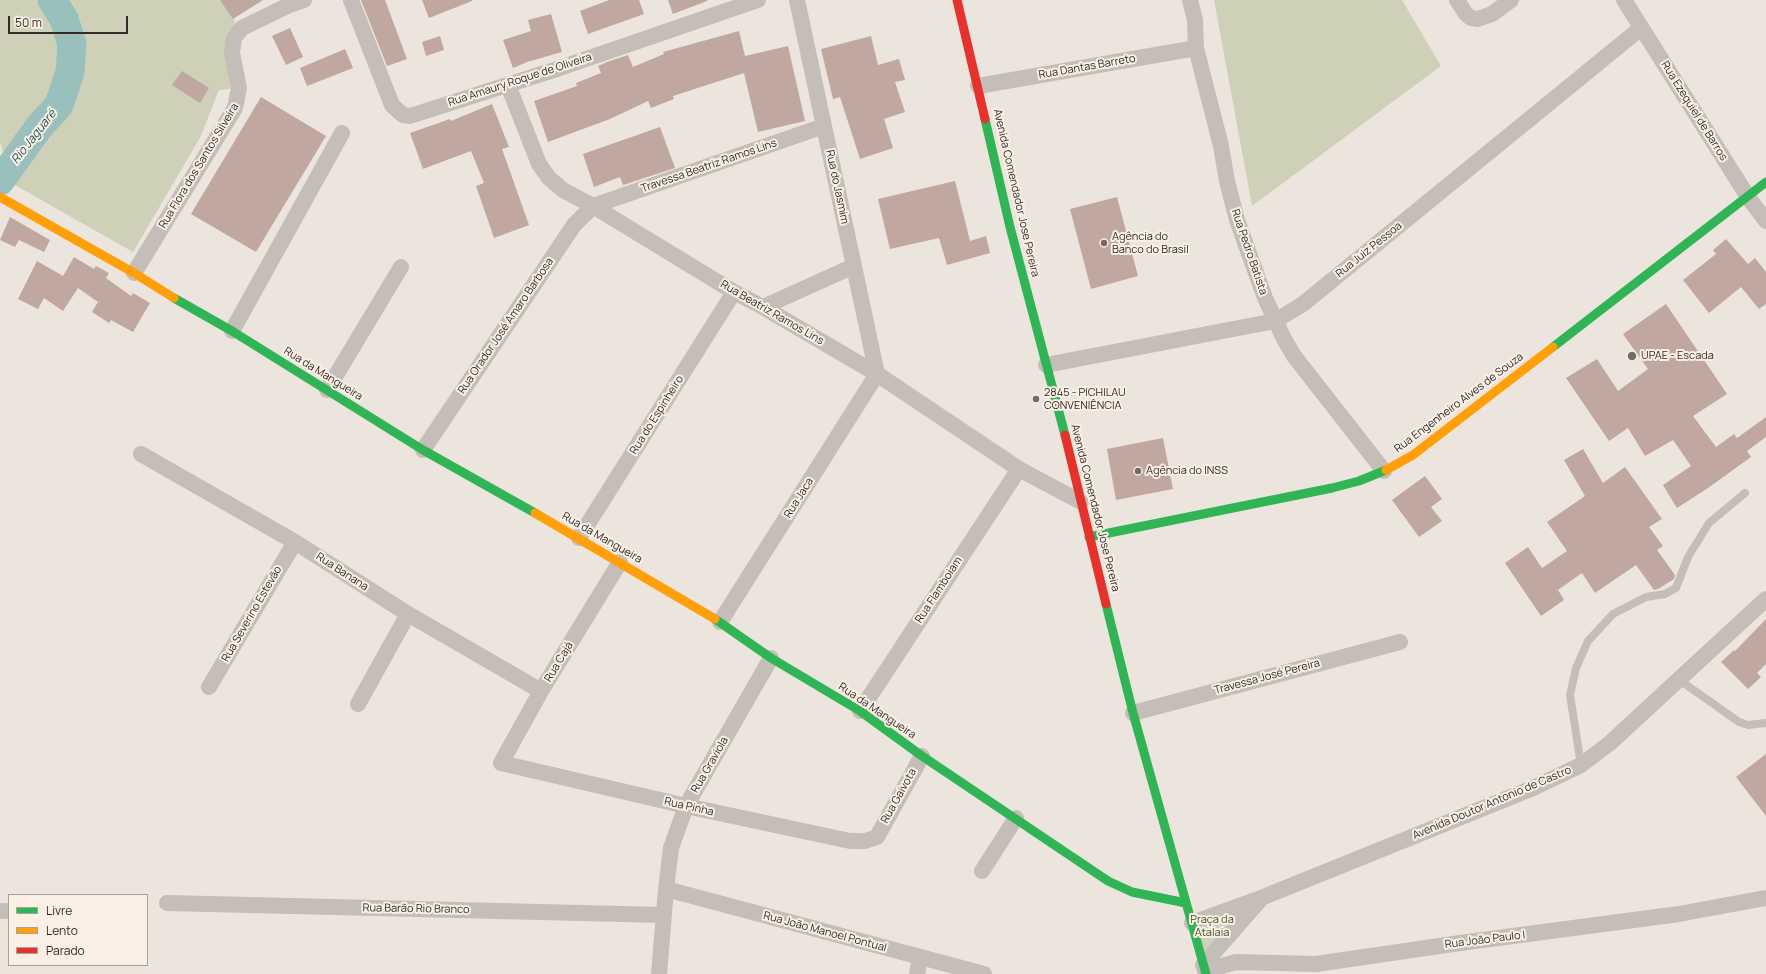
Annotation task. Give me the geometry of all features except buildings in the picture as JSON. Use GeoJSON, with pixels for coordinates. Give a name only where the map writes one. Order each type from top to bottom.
{"type":"FeatureCollection","features":[{"type":"Feature","properties":{"kind":"street","name":"Rua Flora dos Santos Silveira"},"geometry":{"type":"LineString","coordinates":[[134,273],[235,108],[239,88],[232,53],[234,38],[242,28],[285,3],[304,0]]}},
{"type":"Feature","properties":{"kind":"street","name":"Rua Amaury Roque de Oliveira"},"geometry":{"type":"LineString","coordinates":[[351,0],[378,74],[392,105],[403,115],[410,116],[508,85],[758,0]]}},
{"type":"Feature","properties":{"kind":"street","name":"Rua do Jasmim"},"geometry":{"type":"LineString","coordinates":[[797,0],[878,374]]}},
{"type":"Feature","properties":{"kind":"street","name":"Avenida Comendador Jose Pereira"},"geometry":{"type":"LineString","coordinates":[[957,0],[1010,227],[1068,448],[1133,713],[1205,970]]}},
{"type":"Feature","properties":{"kind":"street","name":"Rua Pedro Batista"},"geometry":{"type":"LineString","coordinates":[[1190,0],[1195,20],[1196,48],[1221,146],[1227,181],[1237,220],[1265,298],[1275,321],[1294,356],[1384,471]]}},
{"type":"Feature","properties":{"kind":"street"},"geometry":{"type":"LineString","coordinates":[[1457,0],[1466,14],[1472,18],[1478,19],[1492,14],[1511,0]]}},
{"type":"Feature","properties":{"kind":"street","name":"Rua Ezequiel de Barros"},"geometry":{"type":"LineString","coordinates":[[1624,0],[1748,197],[1766,221]]}},
{"type":"Feature","properties":{"kind":"street","name":"Rua Juiz Pessoa"},"geometry":{"type":"LineString","coordinates":[[1046,365],[1275,321],[1303,304],[1641,28]]}},
{"type":"Feature","properties":{"kind":"street","name":"Rua Dantas Barreto"},"geometry":{"type":"LineString","coordinates":[[978,86],[1196,48]]}},
{"type":"Feature","properties":{"kind":"street","name":"Rua Beatriz Ramos Lins"},"geometry":{"type":"LineString","coordinates":[[508,85],[539,164],[550,178],[563,190],[593,206],[734,292],[763,307],[878,374],[1019,469],[1081,502]]}},
{"type":"Feature","properties":{"kind":"street","name":"Travessa Beatriz Ramos Lins"},"geometry":{"type":"LineString","coordinates":[[593,206],[824,126]]}},
{"type":"Feature","properties":{"kind":"street"},"geometry":{"type":"LineString","coordinates":[[232,331],[342,133]]}},
{"type":"Feature","properties":{"kind":"street","name":"Rua Engenheiro Alves de Souza"},"geometry":{"type":"LineString","coordinates":[[1090,536],[1332,488],[1359,482],[1384,471],[1413,455],[1766,182]]}},
{"type":"Feature","properties":{"kind":"street","name":"Rua da Mangueira"},"geometry":{"type":"LineString","coordinates":[[3,199],[134,273],[180,302],[232,331],[423,450],[580,538],[720,622],[771,658],[860,711],[922,756],[1108,881],[1132,892],[1186,903]]}},
{"type":"Feature","properties":{"kind":"street","name":"Rua Orador José Amaro Barbosa"},"geometry":{"type":"LineString","coordinates":[[423,450],[574,225],[593,206]]}},
{"type":"Feature","properties":{"kind":"street"},"geometry":{"type":"LineString","coordinates":[[763,307],[854,266]]}},
{"type":"Feature","properties":{"kind":"street"},"geometry":{"type":"LineString","coordinates":[[327,390],[402,267]]}},
{"type":"Feature","properties":{"kind":"street","name":"Rua do Espinheiro"},"geometry":{"type":"LineString","coordinates":[[580,538],[734,292]]}},
{"type":"Feature","properties":{"kind":"street","name":"Rua Jaca"},"geometry":{"type":"LineString","coordinates":[[720,622],[878,374]]}},
{"type":"Feature","properties":{"kind":"street","name":"Rua Banana"},"geometry":{"type":"LineString","coordinates":[[141,454],[295,542],[408,614],[541,691]]}},
{"type":"Feature","properties":{"kind":"street","name":"Rua Flamboiam"},"geometry":{"type":"LineString","coordinates":[[860,711],[1019,469]]}},
{"type":"Feature","properties":{"kind":"street","name":"Rua Severino Estevão"},"geometry":{"type":"LineString","coordinates":[[209,687],[295,542]]}},
{"type":"Feature","properties":{"kind":"street","name":"Rua Cajá"},"geometry":{"type":"LineString","coordinates":[[501,763],[541,691],[620,562]]}},
{"type":"Feature","properties":{"kind":"street","name":"Avenida Doutor Antonio de Castro"},"geometry":{"type":"LineString","coordinates":[[1192,923],[1261,898],[1533,788],[1581,765],[1610,744],[1766,598]]}},
{"type":"Feature","properties":{"kind":"street"},"geometry":{"type":"LineString","coordinates":[[358,704],[408,614]]}},
{"type":"Feature","properties":{"kind":"street","name":"Travessa José Pereira"},"geometry":{"type":"LineString","coordinates":[[1133,713],[1400,642]]}},
{"type":"Feature","properties":{"kind":"street","name":"Rua Graviola"},"geometry":{"type":"LineString","coordinates":[[659,974],[671,848],[686,806],[771,658]]}},
{"type":"Feature","properties":{"kind":"street","name":"Rua Gaivota"},"geometry":{"type":"LineString","coordinates":[[877,837],[922,756]]}},
{"type":"Feature","properties":{"kind":"street","name":"Rua Pinha"},"geometry":{"type":"LineString","coordinates":[[501,763],[686,806],[850,841],[865,841],[877,837]]}},
{"type":"Feature","properties":{"kind":"street"},"geometry":{"type":"LineString","coordinates":[[982,871],[1016,818]]}},
{"type":"Feature","properties":{"kind":"street","name":"Rua João Manoel Pontual"},"geometry":{"type":"LineString","coordinates":[[666,889],[984,974]]}},
{"type":"Feature","properties":{"kind":"street","name":"Avenida Doutor Antonio de Castro"},"geometry":{"type":"LineString","coordinates":[[1205,970],[1261,898]]}},
{"type":"Feature","properties":{"kind":"street","name":"Rua João Paulo I"},"geometry":{"type":"LineString","coordinates":[[1205,970],[1236,962],[1316,964],[1672,915],[1765,898]]}},
{"type":"Feature","properties":{"kind":"street","name":"Rua Barão Rio Branco"},"geometry":{"type":"LineString","coordinates":[[167,903],[664,915]]}},
{"type":"Feature","properties":{"kind":"street"},"geometry":{"type":"LineString","coordinates":[[917,974],[920,958]]}},
{"type":"Feature","properties":{"kind":"lane"},"geometry":{"type":"LineString","coordinates":[[1581,765],[1570,695],[1576,668],[1588,641],[1613,614],[1646,597],[1665,594],[1676,588],[1688,557],[1709,523],[1744,493]]}},
{"type":"Feature","properties":{"kind":"lane"},"geometry":{"type":"LineString","coordinates":[[1678,679],[1739,722],[1748,725],[1766,723]]}},
{"type":"Feature","properties":{"kind":"green space"},"geometry":{"type":"Polygon","coordinates":[[[0,0],[233,0],[239,88],[219,90],[200,138],[133,252],[13,184],[0,142],[0,0]]]}},
{"type":"Feature","properties":{"kind":"green space"},"geometry":{"type":"Polygon","coordinates":[[[1214,0],[1402,0],[1441,66],[1252,206],[1214,0]]]}},
{"type":"Feature","properties":{"kind":"green space","name":"Praça da Atalaia"},"geometry":{"type":"Polygon","coordinates":[[[1247,908],[1205,955],[1194,914],[1247,908]]]}},
{"type":"Feature","properties":{"kind":"waterway","name":"Rio Jaguaré"},"geometry":{"type":"LineString","coordinates":[[0,181],[39,127],[59,105],[70,72],[72,44],[64,19],[52,0]]}},
{"type":"Feature","properties":{"kind":"traffic: fast"},"geometry":{"type":"LineString","coordinates":[[985,119],[1010,227],[1065,435]]}},
{"type":"Feature","properties":{"kind":"traffic: fast"},"geometry":{"type":"LineString","coordinates":[[1553,347],[1766,182]]}},
{"type":"Feature","properties":{"kind":"traffic: fast"},"geometry":{"type":"LineString","coordinates":[[174,298],[232,331],[423,450],[535,513]]}},
{"type":"Feature","properties":{"kind":"traffic: fast"},"geometry":{"type":"LineString","coordinates":[[1089,537],[1332,488],[1359,481],[1386,470]]}},
{"type":"Feature","properties":{"kind":"traffic: fast"},"geometry":{"type":"LineString","coordinates":[[1106,604],[1133,713],[1206,974]]}},
{"type":"Feature","properties":{"kind":"traffic: fast"},"geometry":{"type":"LineString","coordinates":[[715,619],[771,658],[860,711],[922,756],[1108,881],[1132,892],[1186,903]]}},
{"type":"Feature","properties":{"kind":"traffic: slow"},"geometry":{"type":"LineString","coordinates":[[0,197],[134,273],[174,298]]}},
{"type":"Feature","properties":{"kind":"traffic: slow"},"geometry":{"type":"LineString","coordinates":[[1386,470],[1413,455],[1553,347]]}},
{"type":"Feature","properties":{"kind":"traffic: slow"},"geometry":{"type":"LineString","coordinates":[[535,513],[715,619]]}},
{"type":"Feature","properties":{"kind":"traffic: jam"},"geometry":{"type":"LineString","coordinates":[[957,0],[985,119]]}},
{"type":"Feature","properties":{"kind":"traffic: jam"},"geometry":{"type":"LineString","coordinates":[[1065,435],[1106,604]]}},
{"type":"Feature","properties":{"kind":"place","name":"Agência do Banco do Brasil"},"geometry":{"type":"Point","coordinates":[1104,243]}},
{"type":"Feature","properties":{"kind":"place","name":"UPAE - Escada"},"geometry":{"type":"Point","coordinates":[1632,356]}},
{"type":"Feature","properties":{"kind":"place","name":"2845 - PICHILAU CONVENIÊNCIA"},"geometry":{"type":"Point","coordinates":[1036,399]}},
{"type":"Feature","properties":{"kind":"place","name":"Agência do INSS"},"geometry":{"type":"Point","coordinates":[1138,471]}}]}
